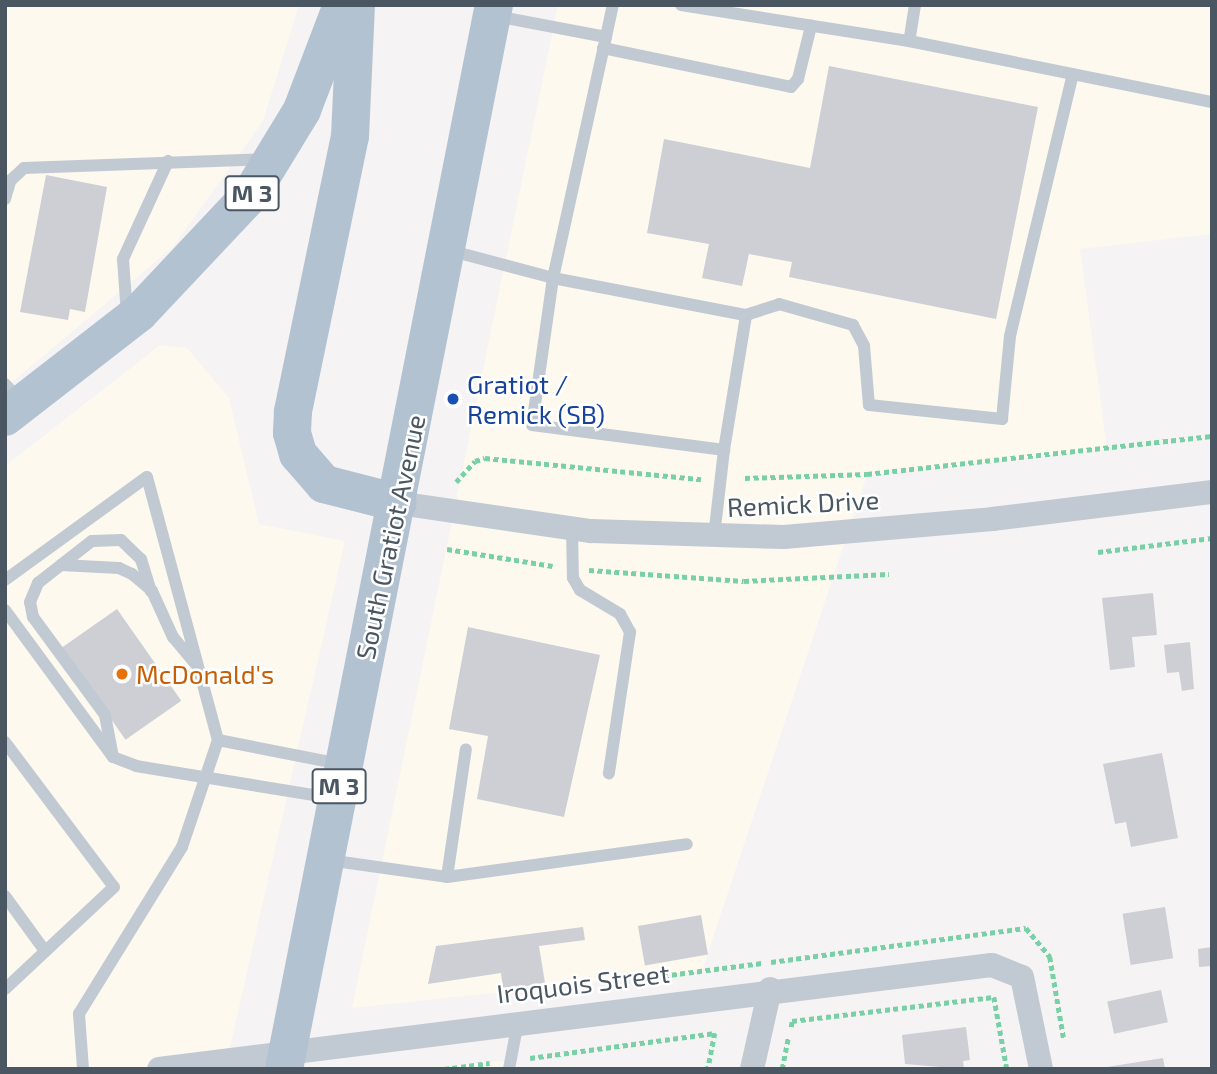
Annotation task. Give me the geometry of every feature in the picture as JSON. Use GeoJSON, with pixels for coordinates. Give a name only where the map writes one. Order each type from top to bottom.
{"type":"FeatureCollection","features":[{"type":"Feature","properties":{"kind":"main road","name":"M 3"},"geometry":{"type":"LineString","coordinates":[[11,401],[128,321],[213,239],[275,158],[323,67],[342,5]]}},
{"type":"Feature","properties":{"kind":"main road"},"geometry":{"type":"LineString","coordinates":[[356,5],[350,136],[293,412],[292,433],[298,454],[324,484],[398,503]]}},
{"type":"Feature","properties":{"kind":"main road","name":"South Gratiot Avenue"},"geometry":{"type":"LineString","coordinates":[[286,1060],[324,859],[398,503],[493,10]]}},
{"type":"Feature","properties":{"kind":"street","name":"Remick Drive"},"geometry":{"type":"LineString","coordinates":[[398,503],[572,528],[714,537],[785,537],[900,528],[1212,492]]}},
{"type":"Feature","properties":{"kind":"street","name":"Iroquois Street"},"geometry":{"type":"LineString","coordinates":[[159,1069],[286,1060],[518,1022],[769,989],[992,965],[1014,971],[1022,977],[1030,1001],[1041,1069]]}},
{"type":"Feature","properties":{"kind":"street"},"geometry":{"type":"LineString","coordinates":[[752,1069],[769,989]]}},
{"type":"Feature","properties":{"kind":"lane"},"geometry":{"type":"LineString","coordinates":[[612,5],[553,278],[532,425],[724,450]]}},
{"type":"Feature","properties":{"kind":"lane"},"geometry":{"type":"LineString","coordinates":[[681,5],[909,41],[1212,102]]}},
{"type":"Feature","properties":{"kind":"lane"},"geometry":{"type":"LineString","coordinates":[[909,41],[915,5]]}},
{"type":"Feature","properties":{"kind":"lane"},"geometry":{"type":"LineString","coordinates":[[493,10],[729,75],[791,87],[799,79],[811,26]]}},
{"type":"Feature","properties":{"kind":"lane"},"geometry":{"type":"LineString","coordinates":[[447,250],[553,278],[746,315],[779,304],[853,325],[864,346],[869,405],[1002,419],[1010,336],[1073,74]]}},
{"type":"Feature","properties":{"kind":"lane"},"geometry":{"type":"LineString","coordinates":[[5,199],[9,181],[24,168],[275,158]]}},
{"type":"Feature","properties":{"kind":"lane"},"geometry":{"type":"LineString","coordinates":[[128,321],[122,259],[168,161]]}},
{"type":"Feature","properties":{"kind":"lane"},"geometry":{"type":"LineString","coordinates":[[714,537],[724,450],[746,315]]}},
{"type":"Feature","properties":{"kind":"lane"},"geometry":{"type":"LineString","coordinates":[[5,580],[147,477],[218,740],[182,848],[79,1014],[83,1069]]}},
{"type":"Feature","properties":{"kind":"lane"},"geometry":{"type":"LineString","coordinates":[[572,528],[571,569],[580,590],[620,614],[630,632],[609,773]]}},
{"type":"Feature","properties":{"kind":"lane"},"geometry":{"type":"LineString","coordinates":[[113,757],[105,715],[33,617],[30,602],[38,583],[92,541],[121,540],[141,559],[173,637],[198,667]]}},
{"type":"Feature","properties":{"kind":"lane"},"geometry":{"type":"LineString","coordinates":[[61,565],[119,568],[152,591]]}},
{"type":"Feature","properties":{"kind":"lane"},"geometry":{"type":"LineString","coordinates":[[5,610],[113,757],[136,766],[207,776],[340,781]]}},
{"type":"Feature","properties":{"kind":"lane"},"geometry":{"type":"LineString","coordinates":[[218,740],[340,781]]}},
{"type":"Feature","properties":{"kind":"lane"},"geometry":{"type":"LineString","coordinates":[[5,742],[114,887],[5,989]]}},
{"type":"Feature","properties":{"kind":"lane"},"geometry":{"type":"LineString","coordinates":[[447,877],[466,749]]}},
{"type":"Feature","properties":{"kind":"lane"},"geometry":{"type":"LineString","coordinates":[[324,859],[447,877],[687,844]]}},
{"type":"Feature","properties":{"kind":"lane"},"geometry":{"type":"LineString","coordinates":[[5,896],[46,951]]}},
{"type":"Feature","properties":{"kind":"lane"},"geometry":{"type":"LineString","coordinates":[[510,1065],[518,1022]]}},
{"type":"Feature","properties":{"kind":"path"},"geometry":{"type":"LineString","coordinates":[[745,478],[867,474],[1212,436]]}},
{"type":"Feature","properties":{"kind":"path"},"geometry":{"type":"LineString","coordinates":[[456,482],[475,461],[485,458],[701,479]]}},
{"type":"Feature","properties":{"kind":"path"},"geometry":{"type":"LineString","coordinates":[[1098,552],[1212,538]]}},
{"type":"Feature","properties":{"kind":"path"},"geometry":{"type":"LineString","coordinates":[[447,549],[571,569],[744,581],[889,574]]}},
{"type":"Feature","properties":{"kind":"path"},"geometry":{"type":"LineString","coordinates":[[782,1069],[792,1021],[995,997],[1007,1069]]}},
{"type":"Feature","properties":{"kind":"path"},"geometry":{"type":"LineString","coordinates":[[444,1069],[510,1065],[715,1033],[708,1069]]}},
{"type":"Feature","properties":{"kind":"shaded area"},"geometry":{"type":"Polygon","coordinates":[[[5,5],[299,5],[263,121],[173,247],[5,388],[5,5]]]}},
{"type":"Feature","properties":{"kind":"shaded area"},"geometry":{"type":"Polygon","coordinates":[[[558,5],[1212,5],[1212,234],[1080,249],[1107,449],[867,475],[702,971],[352,1008],[558,5]]]}},
{"type":"Feature","properties":{"kind":"shaded area"},"geometry":{"type":"Polygon","coordinates":[[[160,345],[187,348],[229,398],[259,524],[345,541],[225,1069],[5,1069],[5,466],[160,345]]]}},
{"type":"Feature","properties":{"kind":"shaded area"},"geometry":{"type":"Polygon","coordinates":[[[510,1060],[509,1069],[419,1069],[510,1060]]]}},
{"type":"Feature","properties":{"kind":"building"},"geometry":{"type":"Polygon","coordinates":[[[829,66],[1038,107],[996,319],[789,277],[792,262],[749,254],[742,286],[702,278],[709,244],[647,233],[664,139],[810,168],[829,66]]]}},
{"type":"Feature","properties":{"kind":"building"},"geometry":{"type":"Polygon","coordinates":[[[46,175],[107,187],[85,312],[70,309],[68,320],[20,312],[46,175]]]}},
{"type":"Feature","properties":{"kind":"building"},"geometry":{"type":"Polygon","coordinates":[[[1153,593],[1157,635],[1132,637],[1135,667],[1110,670],[1102,598],[1153,593]]]}},
{"type":"Feature","properties":{"kind":"building","name":"McDonald's"},"geometry":{"type":"Polygon","coordinates":[[[117,609],[181,701],[126,740],[61,648],[117,609]]]}},
{"type":"Feature","properties":{"kind":"building"},"geometry":{"type":"Polygon","coordinates":[[[468,627],[600,655],[564,817],[477,799],[488,736],[449,729],[468,627]]]}},
{"type":"Feature","properties":{"kind":"building"},"geometry":{"type":"Polygon","coordinates":[[[1190,642],[1194,689],[1182,691],[1179,672],[1167,673],[1164,645],[1190,642]]]}},
{"type":"Feature","properties":{"kind":"building"},"geometry":{"type":"Polygon","coordinates":[[[1162,753],[1178,838],[1131,847],[1126,822],[1115,824],[1103,764],[1162,753]]]}},
{"type":"Feature","properties":{"kind":"building"},"geometry":{"type":"Polygon","coordinates":[[[1165,907],[1173,958],[1131,965],[1123,914],[1165,907]]]}},
{"type":"Feature","properties":{"kind":"building"},"geometry":{"type":"Polygon","coordinates":[[[701,915],[708,954],[645,966],[638,926],[701,915]]]}},
{"type":"Feature","properties":{"kind":"building"},"geometry":{"type":"Polygon","coordinates":[[[583,927],[585,940],[539,946],[545,983],[503,990],[501,973],[428,984],[436,946],[583,927]]]}},
{"type":"Feature","properties":{"kind":"building"},"geometry":{"type":"Polygon","coordinates":[[[1212,947],[1212,966],[1199,967],[1198,949],[1212,947]]]}},
{"type":"Feature","properties":{"kind":"building"},"geometry":{"type":"Polygon","coordinates":[[[1161,990],[1168,1022],[1114,1034],[1107,1001],[1161,990]]]}},
{"type":"Feature","properties":{"kind":"building"},"geometry":{"type":"Polygon","coordinates":[[[966,1027],[970,1060],[963,1061],[964,1069],[905,1064],[902,1035],[966,1027]]]}},
{"type":"Feature","properties":{"kind":"building"},"geometry":{"type":"Polygon","coordinates":[[[1163,1058],[1165,1069],[1107,1069],[1107,1067],[1163,1058]]]}},
{"type":"Feature","properties":{"kind":"place","name":"Gratiot / Remick (SB)"},"geometry":{"type":"Point","coordinates":[453,399]}},
{"type":"Feature","properties":{"kind":"place","name":"McDonald's"},"geometry":{"type":"Point","coordinates":[122,674]}}]}
